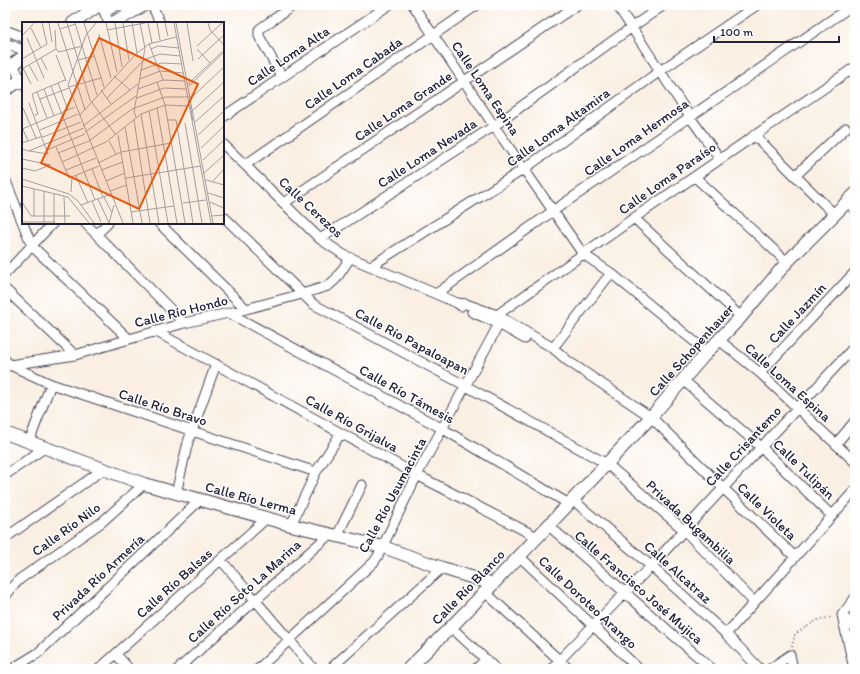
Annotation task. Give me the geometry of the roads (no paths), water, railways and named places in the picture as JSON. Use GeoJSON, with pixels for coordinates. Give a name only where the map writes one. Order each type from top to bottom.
{"type":"FeatureCollection","features":[{"type":"Feature","properties":{"kind":"street"},"geometry":{"type":"LineString","coordinates":[[75,22],[102,8],[116,5]]}},
{"type":"Feature","properties":{"kind":"street"},"geometry":{"type":"LineString","coordinates":[[115,22],[144,5]]}},
{"type":"Feature","properties":{"kind":"street"},"geometry":{"type":"LineString","coordinates":[[152,5],[160,22]]}},
{"type":"Feature","properties":{"kind":"street"},"geometry":{"type":"LineString","coordinates":[[282,77],[259,36],[258,30],[294,5]]}},
{"type":"Feature","properties":{"kind":"street","name":"Calle Loma Alta"},"geometry":{"type":"LineString","coordinates":[[224,116],[389,5]]}},
{"type":"Feature","properties":{"kind":"street","name":"Calle Loma Espina"},"geometry":{"type":"LineString","coordinates":[[413,5],[494,126],[584,254],[611,273],[707,352]]}},
{"type":"Feature","properties":{"kind":"street","name":"Calle Loma Cabada"},"geometry":{"type":"LineString","coordinates":[[245,165],[477,5]]}},
{"type":"Feature","properties":{"kind":"street","name":"Calle Loma Grande"},"geometry":{"type":"LineString","coordinates":[[284,203],[576,5]]}},
{"type":"Feature","properties":{"kind":"street"},"geometry":{"type":"LineString","coordinates":[[618,5],[690,117],[720,159]]}},
{"type":"Feature","properties":{"kind":"street","name":"Calle Loma Nevada"},"geometry":{"type":"LineString","coordinates":[[320,239],[494,126],[664,5]]}},
{"type":"Feature","properties":{"kind":"street","name":"Calle Loma Altamira"},"geometry":{"type":"LineString","coordinates":[[371,266],[524,169],[660,71],[757,5]]}},
{"type":"Feature","properties":{"kind":"street","name":"Calle Loma Hermosa"},"geometry":{"type":"LineString","coordinates":[[436,294],[553,211],[853,5]]}},
{"type":"Feature","properties":{"kind":"street"},"geometry":{"type":"LineString","coordinates":[[102,8],[109,22]]}},
{"type":"Feature","properties":{"kind":"street"},"geometry":{"type":"LineString","coordinates":[[5,30],[22,37]]}},
{"type":"Feature","properties":{"kind":"street"},"geometry":{"type":"LineString","coordinates":[[5,43],[22,50]]}},
{"type":"Feature","properties":{"kind":"street"},"geometry":{"type":"LineString","coordinates":[[5,90],[22,81],[14,64]]}},
{"type":"Feature","properties":{"kind":"street","name":"Calle Loma Paraíso"},"geometry":{"type":"LineString","coordinates":[[498,320],[634,218],[855,67]]}},
{"type":"Feature","properties":{"kind":"street"},"geometry":{"type":"LineString","coordinates":[[795,176],[846,128]]}},
{"type":"Feature","properties":{"kind":"street"},"geometry":{"type":"LineString","coordinates":[[754,135],[835,215]]}},
{"type":"Feature","properties":{"kind":"street","name":"Calle Cerezos"},"geometry":{"type":"LineString","coordinates":[[224,145],[320,239],[344,255],[457,303],[465,309],[498,320],[554,348],[568,361]]}},
{"type":"Feature","properties":{"kind":"street"},"geometry":{"type":"LineString","coordinates":[[695,177],[787,262]]}},
{"type":"Feature","properties":{"kind":"street"},"geometry":{"type":"LineString","coordinates":[[5,179],[22,221]]}},
{"type":"Feature","properties":{"kind":"street","name":"Calle Schopenhauer"},"geometry":{"type":"LineString","coordinates":[[548,525],[652,417],[707,352],[741,317],[787,262],[835,215],[852,202]]}},
{"type":"Feature","properties":{"kind":"street","name":"Calle Río Papaloapan"},"geometry":{"type":"LineString","coordinates":[[224,217],[313,304],[607,464]]}},
{"type":"Feature","properties":{"kind":"street"},"geometry":{"type":"LineString","coordinates":[[634,218],[741,317]]}},
{"type":"Feature","properties":{"kind":"street"},"geometry":{"type":"LineString","coordinates":[[23,224],[32,246],[129,338]]}},
{"type":"Feature","properties":{"kind":"street"},"geometry":{"type":"LineString","coordinates":[[5,274],[53,224]]}},
{"type":"Feature","properties":{"kind":"street"},"geometry":{"type":"LineString","coordinates":[[87,224],[184,323]]}},
{"type":"Feature","properties":{"kind":"street"},"geometry":{"type":"LineString","coordinates":[[97,234],[107,224]]}},
{"type":"Feature","properties":{"kind":"street"},"geometry":{"type":"LineString","coordinates":[[160,224],[246,309]]}},
{"type":"Feature","properties":{"kind":"street","name":"Calle Río Hondo"},"geometry":{"type":"LineString","coordinates":[[7,364],[75,355],[184,323],[246,309],[328,286],[336,279],[350,258]]}},
{"type":"Feature","properties":{"kind":"street","name":"Calle Jazmín"},"geometry":{"type":"LineString","coordinates":[[760,373],[855,272]]}},
{"type":"Feature","properties":{"kind":"street"},"geometry":{"type":"LineString","coordinates":[[554,348],[611,273]]}},
{"type":"Feature","properties":{"kind":"street"},"geometry":{"type":"LineString","coordinates":[[5,289],[75,355]]}},
{"type":"Feature","properties":{"kind":"street","name":"Calle Río Támesis"},"geometry":{"type":"LineString","coordinates":[[229,313],[443,429],[571,502]]}},
{"type":"Feature","properties":{"kind":"street","name":"Calle Cerezos"},"geometry":{"type":"LineString","coordinates":[[498,320],[551,353],[568,361],[652,417]]}},
{"type":"Feature","properties":{"kind":"street","name":"Calle Río Usumacinta"},"geometry":{"type":"LineString","coordinates":[[258,669],[374,562],[383,548],[417,475],[466,386],[498,320]]}},
{"type":"Feature","properties":{"kind":"street","name":"Calle Río Grijalva"},"geometry":{"type":"LineString","coordinates":[[155,331],[417,475],[538,536]]}},
{"type":"Feature","properties":{"kind":"street","name":"Calle Loma Espina"},"geometry":{"type":"LineString","coordinates":[[719,340],[760,373],[855,462]]}},
{"type":"Feature","properties":{"kind":"street","name":"Calle Crisantemo"},"geometry":{"type":"LineString","coordinates":[[551,669],[651,566],[855,346]]}},
{"type":"Feature","properties":{"kind":"street","name":"Calle Río Bravo"},"geometry":{"type":"LineString","coordinates":[[7,364],[51,384],[316,472]]}},
{"type":"Feature","properties":{"kind":"street"},"geometry":{"type":"LineString","coordinates":[[176,493],[188,442],[216,364]]}},
{"type":"Feature","properties":{"kind":"street","name":"Calle Tulipán"},"geometry":{"type":"LineString","coordinates":[[683,380],[761,447],[832,516]]}},
{"type":"Feature","properties":{"kind":"street"},"geometry":{"type":"LineString","coordinates":[[29,442],[51,384]]}},
{"type":"Feature","properties":{"kind":"street","name":"Calle Violeta"},"geometry":{"type":"LineString","coordinates":[[652,417],[723,488],[796,557]]}},
{"type":"Feature","properties":{"kind":"street"},"geometry":{"type":"LineString","coordinates":[[836,444],[855,421]]}},
{"type":"Feature","properties":{"kind":"street","name":"Calle Río Lerma"},"geometry":{"type":"LineString","coordinates":[[5,433],[144,484],[291,525],[383,548],[442,568],[489,588]]}},
{"type":"Feature","properties":{"kind":"street"},"geometry":{"type":"LineString","coordinates":[[291,525],[316,472],[341,433]]}},
{"type":"Feature","properties":{"kind":"street"},"geometry":{"type":"LineString","coordinates":[[5,475],[46,447]]}},
{"type":"Feature","properties":{"kind":"street","name":"Privada Bugambilia"},"geometry":{"type":"LineString","coordinates":[[607,464],[684,530],[754,602]]}},
{"type":"Feature","properties":{"kind":"street"},"geometry":{"type":"LineString","coordinates":[[5,538],[104,469]]}},
{"type":"Feature","properties":{"kind":"street","name":"Calle Río Nilo"},"geometry":{"type":"LineString","coordinates":[[5,597],[20,579],[102,522],[144,484]]}},
{"type":"Feature","properties":{"kind":"street"},"geometry":{"type":"LineString","coordinates":[[333,535],[362,485]]}},
{"type":"Feature","properties":{"kind":"street"},"geometry":{"type":"LineString","coordinates":[[726,634],[855,490]]}},
{"type":"Feature","properties":{"kind":"street","name":"Privada Río Armería"},"geometry":{"type":"LineString","coordinates":[[12,669],[38,653],[200,500]]}},
{"type":"Feature","properties":{"kind":"street","name":"Calle Alcatraz"},"geometry":{"type":"LineString","coordinates":[[571,502],[651,566],[726,634],[760,669]]}},
{"type":"Feature","properties":{"kind":"street","name":"Calle Río Balsas"},"geometry":{"type":"LineString","coordinates":[[99,669],[267,518]]}},
{"type":"Feature","properties":{"kind":"street","name":"Calle Río Blanco"},"geometry":{"type":"LineString","coordinates":[[408,669],[489,588],[548,525]]}},
{"type":"Feature","properties":{"kind":"street","name":"Calle Francisco José Mujica"},"geometry":{"type":"LineString","coordinates":[[548,525],[712,669]]}},
{"type":"Feature","properties":{"kind":"street","name":"Calle Río Soto La Marina"},"geometry":{"type":"LineString","coordinates":[[178,669],[255,600],[333,535]]}},
{"type":"Feature","properties":{"kind":"street","name":"Calle Doroteo Arango"},"geometry":{"type":"LineString","coordinates":[[519,556],[639,669]]}},
{"type":"Feature","properties":{"kind":"street"},"geometry":{"type":"LineString","coordinates":[[221,560],[314,669]]}},
{"type":"Feature","properties":{"kind":"street"},"geometry":{"type":"LineString","coordinates":[[330,669],[442,568]]}},
{"type":"Feature","properties":{"kind":"street"},"geometry":{"type":"LineString","coordinates":[[489,588],[569,669]]}},
{"type":"Feature","properties":{"kind":"street"},"geometry":{"type":"LineString","coordinates":[[854,669],[842,615],[855,598]]}},
{"type":"Feature","properties":{"kind":"street"},"geometry":{"type":"LineString","coordinates":[[842,615],[855,628]]}},
{"type":"Feature","properties":{"kind":"street"},"geometry":{"type":"LineString","coordinates":[[451,627],[496,669]]}},
{"type":"Feature","properties":{"kind":"street"},"geometry":{"type":"LineString","coordinates":[[116,654],[129,669]]}},
{"type":"Feature","properties":{"kind":"street"},"geometry":{"type":"LineString","coordinates":[[770,669],[790,655],[793,669]]}},
{"type":"Feature","properties":{"kind":"street"},"geometry":{"type":"LineString","coordinates":[[476,669],[486,659]]}}]}
